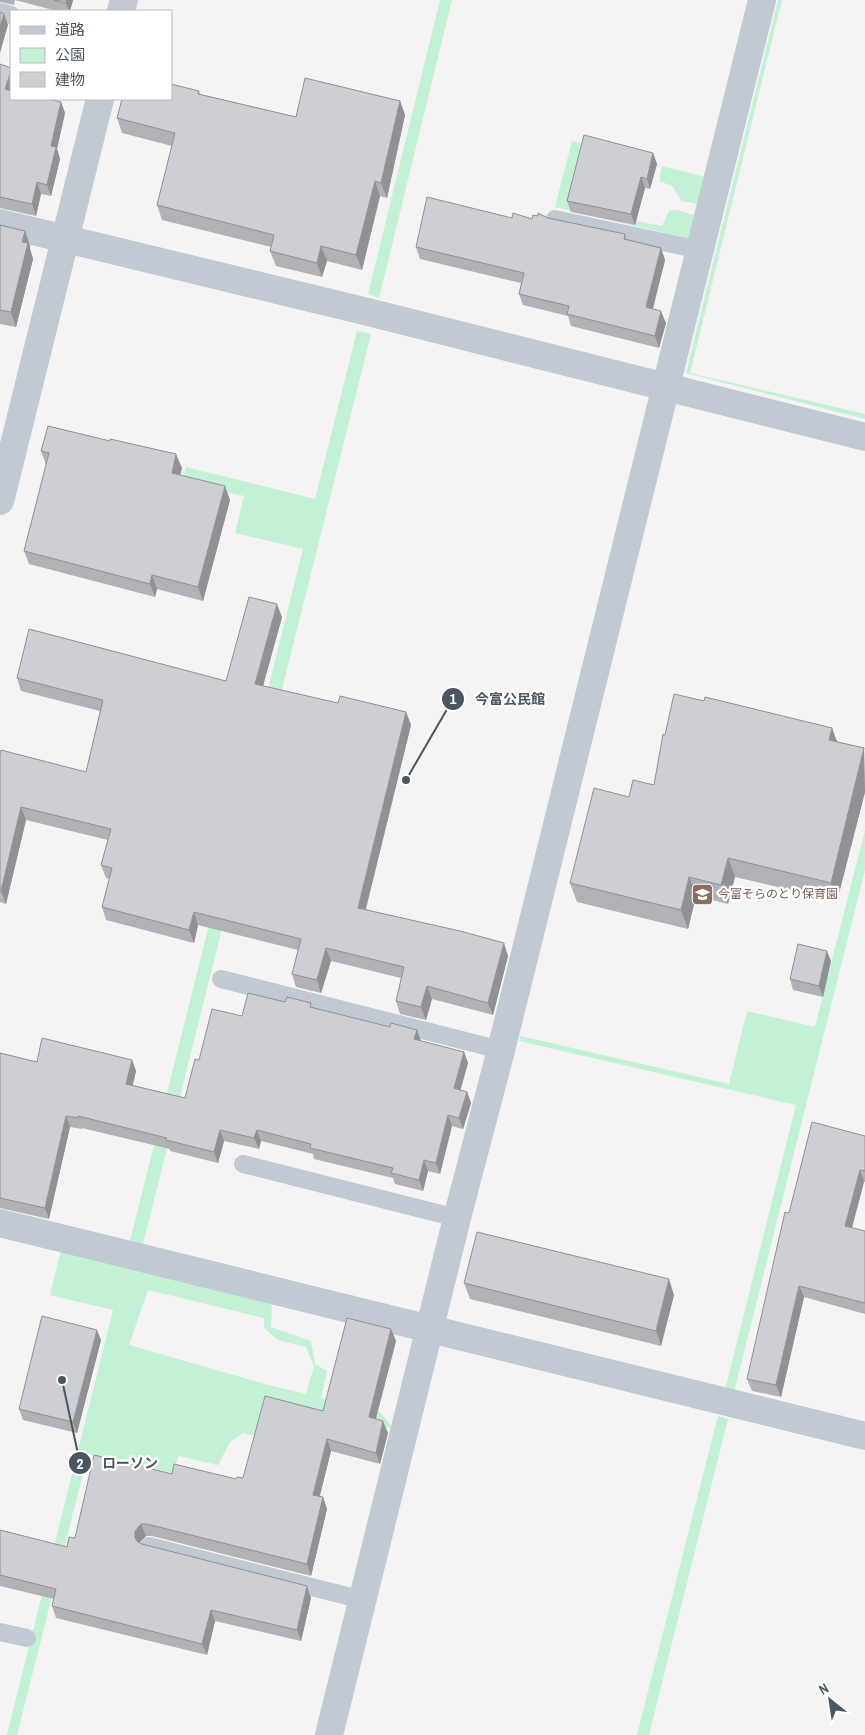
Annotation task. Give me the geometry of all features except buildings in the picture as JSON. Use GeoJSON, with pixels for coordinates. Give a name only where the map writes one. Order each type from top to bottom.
{"type":"FeatureCollection","features":[{"type":"Feature","properties":{"kind":"street"},"geometry":{"type":"LineString","coordinates":[[329,1735],[762,0]]}},
{"type":"Feature","properties":{"kind":"street"},"geometry":{"type":"LineString","coordinates":[[0,501],[100,100]]}},
{"type":"Feature","properties":{"kind":"street"},"geometry":{"type":"LineString","coordinates":[[0,223],[865,437]]}},
{"type":"Feature","properties":{"kind":"street"},"geometry":{"type":"LineString","coordinates":[[0,1223],[865,1436]]}},
{"type":"Feature","properties":{"kind":"lane"},"geometry":{"type":"LineString","coordinates":[[555,219],[700,250]]}},
{"type":"Feature","properties":{"kind":"lane"},"geometry":{"type":"LineString","coordinates":[[221,980],[501,1050]]}},
{"type":"Feature","properties":{"kind":"lane"},"geometry":{"type":"LineString","coordinates":[[243,1164],[457,1218]]}},
{"type":"Feature","properties":{"kind":"lane"},"geometry":{"type":"LineString","coordinates":[[149,1546],[363,1600]]}},
{"type":"Feature","properties":{"kind":"lane"},"geometry":{"type":"LineString","coordinates":[[0,1632],[27,1638]]}},
{"type":"Feature","properties":{"kind":"green space"},"geometry":{"type":"Polygon","coordinates":[[[440,0],[452,0],[379,298],[368,294],[440,0]]]}},
{"type":"Feature","properties":{"kind":"green space"},"geometry":{"type":"Polygon","coordinates":[[[778,0],[782,0],[690,373],[865,414],[865,419],[686,373],[778,0]]]}},
{"type":"Feature","properties":{"kind":"green space"},"geometry":{"type":"Polygon","coordinates":[[[572,141],[583,144],[631,220],[662,226],[669,211],[677,210],[696,216],[690,239],[555,207],[572,141]]]}},
{"type":"Feature","properties":{"kind":"green space"},"geometry":{"type":"Polygon","coordinates":[[[662,166],[705,177],[698,204],[682,201],[672,186],[659,181],[662,166]]]}},
{"type":"Feature","properties":{"kind":"green space"},"geometry":{"type":"Polygon","coordinates":[[[357,331],[371,334],[142,1248],[129,1245],[303,549],[235,533],[244,496],[196,485],[176,508],[186,467],[315,499],[357,331]]]}},
{"type":"Feature","properties":{"kind":"green space"},"geometry":{"type":"Polygon","coordinates":[[[865,830],[865,870],[734,1392],[725,1390],[796,1105],[519,1041],[520,1036],[729,1084],[747,1011],[815,1027],[865,830]]]}},
{"type":"Feature","properties":{"kind":"green space"},"geometry":{"type":"Polygon","coordinates":[[[61,1250],[271,1303],[271,1327],[311,1341],[315,1364],[327,1371],[321,1398],[380,1412],[394,1429],[270,1399],[259,1437],[243,1433],[230,1442],[218,1465],[179,1456],[172,1473],[88,1454],[17,1735],[7,1735],[113,1310],[50,1295],[61,1250]],[[148,1290],[129,1345],[306,1394],[314,1366],[306,1347],[278,1340],[264,1328],[264,1318],[148,1290]]]}},
{"type":"Feature","properties":{"kind":"green space"},"geometry":{"type":"Polygon","coordinates":[[[718,1416],[728,1419],[649,1735],[637,1735],[718,1416]]]}},
{"type":"Feature","properties":{"kind":"place","name":"今富公民館"},"geometry":{"type":"Point","coordinates":[406,780]}},
{"type":"Feature","properties":{"kind":"place","name":"今富そらのとり保育園"},"geometry":{"type":"Point","coordinates":[702,894]}},
{"type":"Feature","properties":{"kind":"place","name":"ローソン"},"geometry":{"type":"Point","coordinates":[62,1380]}}]}
